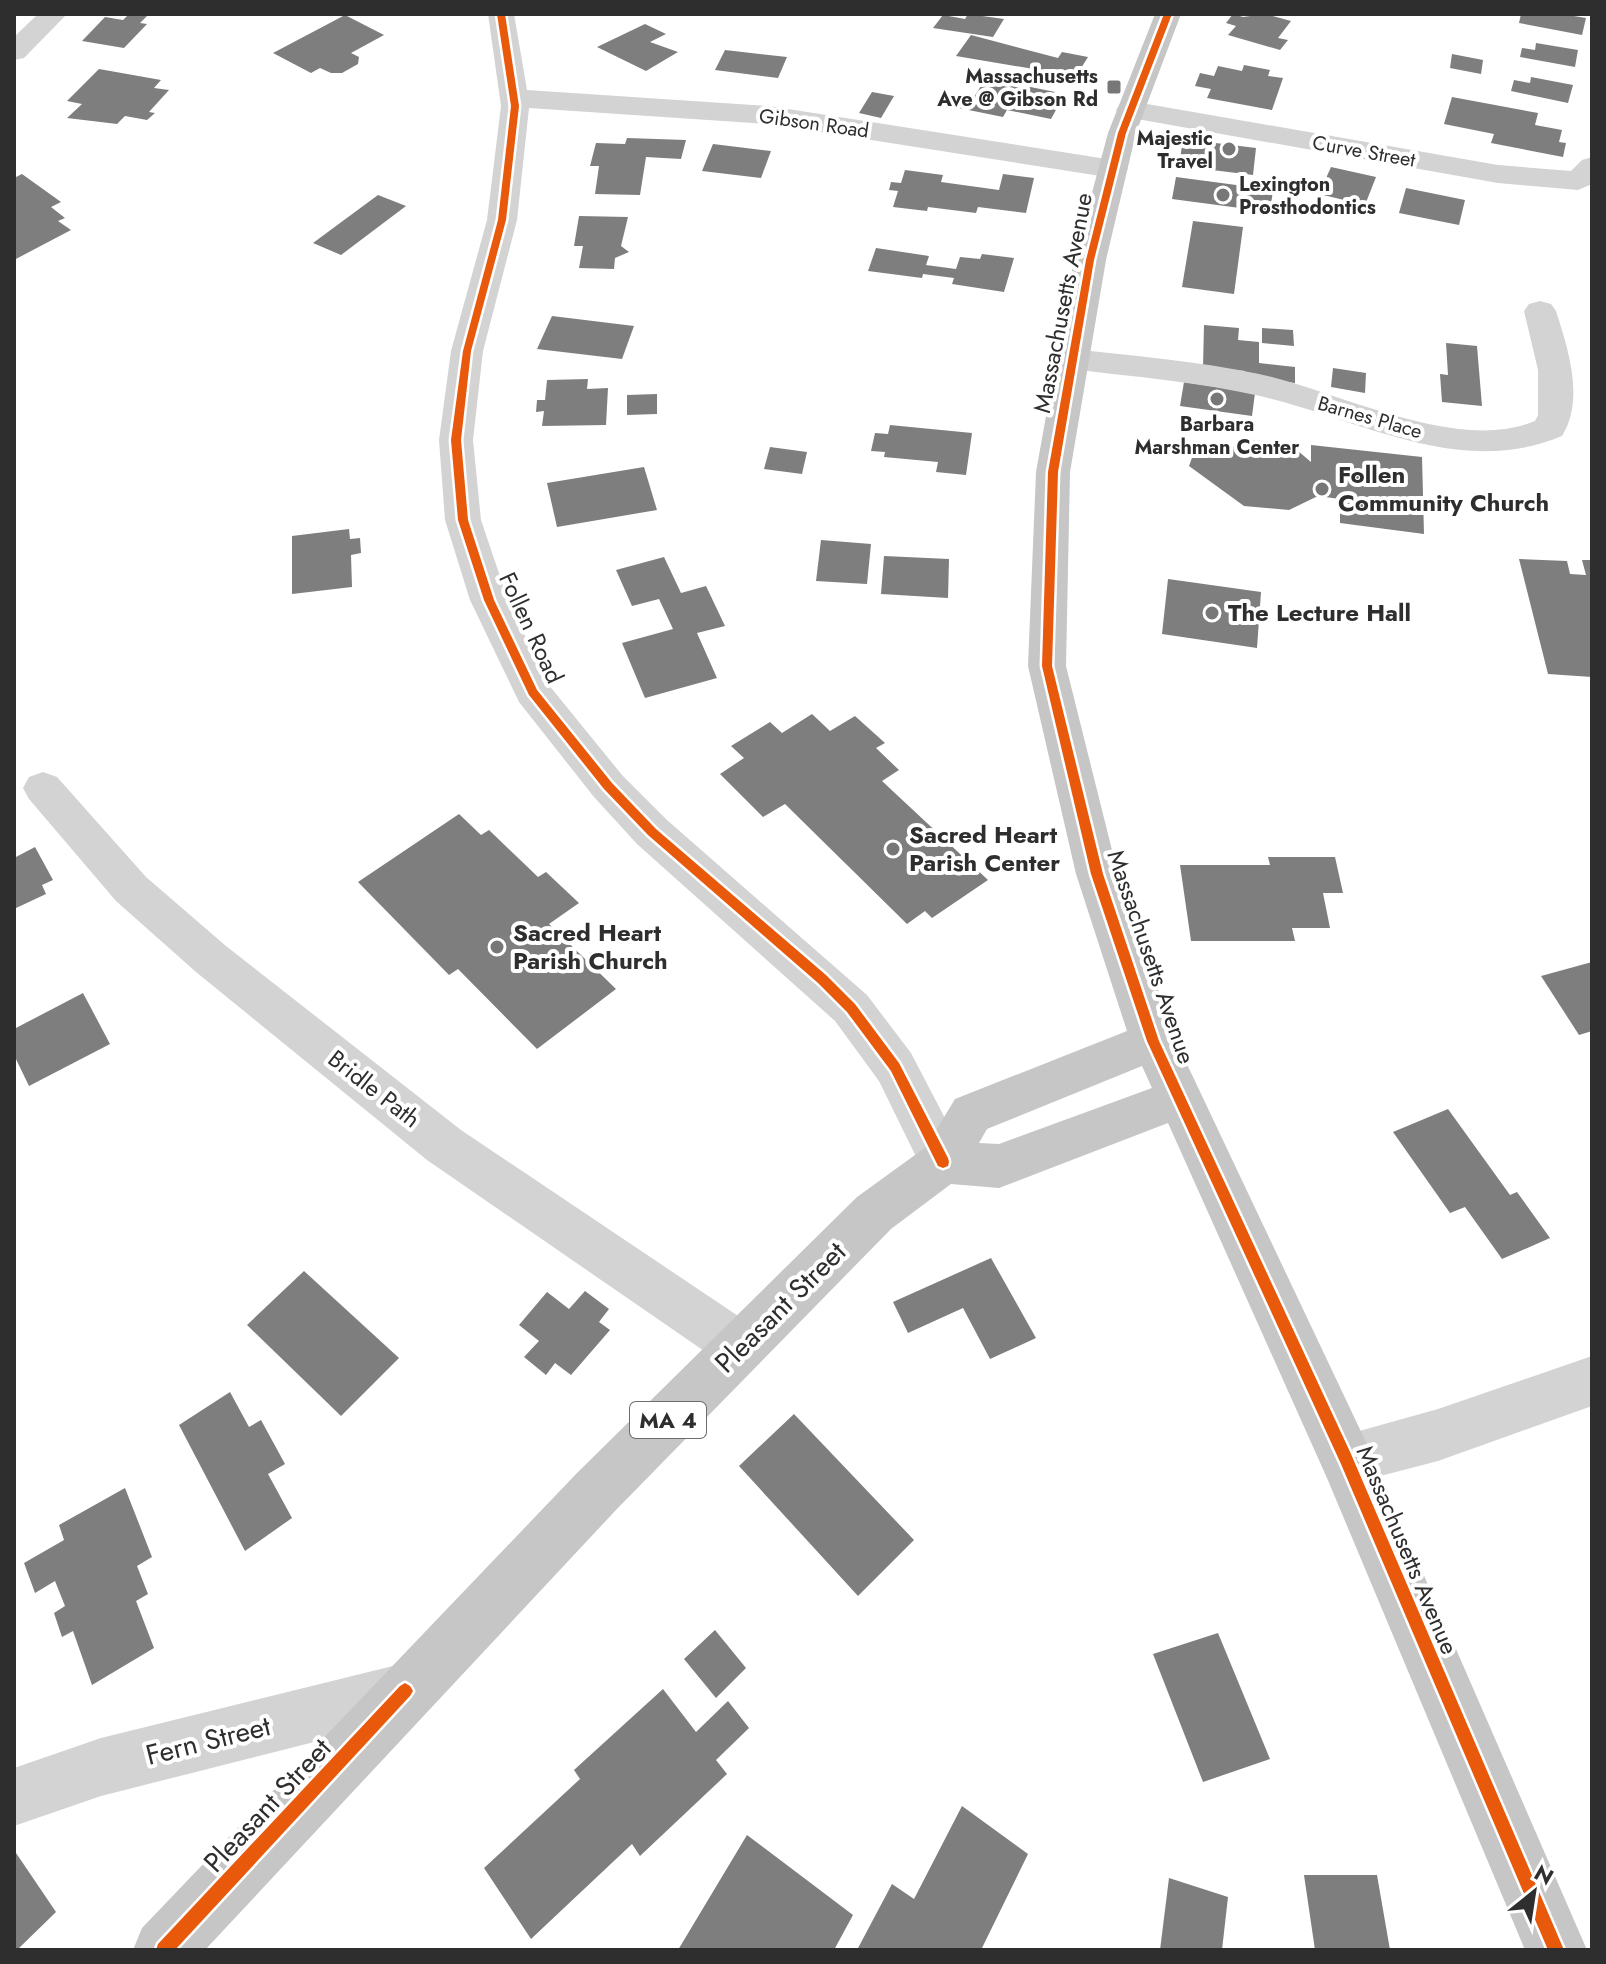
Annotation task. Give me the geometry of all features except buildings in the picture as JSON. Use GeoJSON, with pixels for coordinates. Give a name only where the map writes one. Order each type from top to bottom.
{"type":"FeatureCollection","features":[{"type":"Feature","properties":{"kind":"main road","name":"Massachusetts Avenue"},"geometry":{"type":"LineString","coordinates":[[1168,14],[1130,110],[1090,260],[1053,472],[1047,666],[1097,874],[1153,1041],[1346,1459],[1556,1950]]}},
{"type":"Feature","properties":{"kind":"main road","name":"Pleasant Street"},"geometry":{"type":"LineString","coordinates":[[164,1950],[405,1691],[741,1347],[874,1213],[943,1162],[971,1114],[1153,1041]]}},
{"type":"Feature","properties":{"kind":"main road"},"geometry":{"type":"LineString","coordinates":[[943,1162],[999,1166],[1179,1098]]}},
{"type":"Feature","properties":{"kind":"street"},"geometry":{"type":"LineString","coordinates":[[14,52],[54,14]]}},
{"type":"Feature","properties":{"kind":"street","name":"Follen Road"},"geometry":{"type":"LineString","coordinates":[[501,14],[514,98],[502,220],[467,351],[456,440],[463,520],[489,600],[533,692],[608,786],[652,832],[822,979],[851,1008],[895,1067],[943,1162]]}},
{"type":"Feature","properties":{"kind":"street","name":"Gibson Road"},"geometry":{"type":"LineString","coordinates":[[514,98],[769,115],[1113,169]]}},
{"type":"Feature","properties":{"kind":"street","name":"Curve Street"},"geometry":{"type":"LineString","coordinates":[[1130,110],[1498,174],[1578,181],[1592,166]]}},
{"type":"Feature","properties":{"kind":"street","name":"Barnes Place"},"geometry":{"type":"LineString","coordinates":[[1072,359],[1264,386],[1429,434],[1467,438],[1529,438],[1550,428],[1556,407],[1553,352],[1540,311]]}},
{"type":"Feature","properties":{"kind":"street","name":"Bridle Path"},"geometry":{"type":"LineString","coordinates":[[43,788],[131,889],[235,979],[444,1145],[741,1347]]}},
{"type":"Feature","properties":{"kind":"street"},"geometry":{"type":"LineString","coordinates":[[1346,1459],[1438,1435],[1592,1381]]}},
{"type":"Feature","properties":{"kind":"street","name":"Fern Street"},"geometry":{"type":"LineString","coordinates":[[14,1797],[101,1767],[405,1691]]}},
{"type":"Feature","properties":{"kind":"cycle path"},"geometry":{"type":"LineString","coordinates":[[501,14],[515,106],[502,220],[467,351],[456,440],[463,520],[489,600],[533,692],[608,786],[652,832],[822,979],[851,1008],[895,1067],[943,1162]]}},
{"type":"Feature","properties":{"kind":"cycle path"},"geometry":{"type":"LineString","coordinates":[[1168,14],[1122,133],[1090,260],[1053,472],[1047,666],[1097,874],[1153,1041],[1346,1459],[1556,1950]]}},
{"type":"Feature","properties":{"kind":"cycle path"},"geometry":{"type":"LineString","coordinates":[[164,1950],[405,1691]]}},
{"type":"Feature","properties":{"kind":"place","name":"Massachusetts Ave @ Gibson Rd"},"geometry":{"type":"Point","coordinates":[1114,87]}},
{"type":"Feature","properties":{"kind":"place","name":"Majestic Travel"},"geometry":{"type":"Point","coordinates":[1229,149]}},
{"type":"Feature","properties":{"kind":"place","name":"Lexington Prosthodontics"},"geometry":{"type":"Point","coordinates":[1223,195]}},
{"type":"Feature","properties":{"kind":"place","name":"Barbara Marshman Center"},"geometry":{"type":"Point","coordinates":[1217,399]}},
{"type":"Feature","properties":{"kind":"place","name":"Follen Community Church"},"geometry":{"type":"Point","coordinates":[1322,489]}},
{"type":"Feature","properties":{"kind":"place","name":"The Lecture Hall"},"geometry":{"type":"Point","coordinates":[1212,613]}},
{"type":"Feature","properties":{"kind":"place","name":"Sacred Heart Parish Center"},"geometry":{"type":"Point","coordinates":[893,849]}},
{"type":"Feature","properties":{"kind":"place","name":"Sacred Heart Parish Church"},"geometry":{"type":"Point","coordinates":[497,947]}}]}
